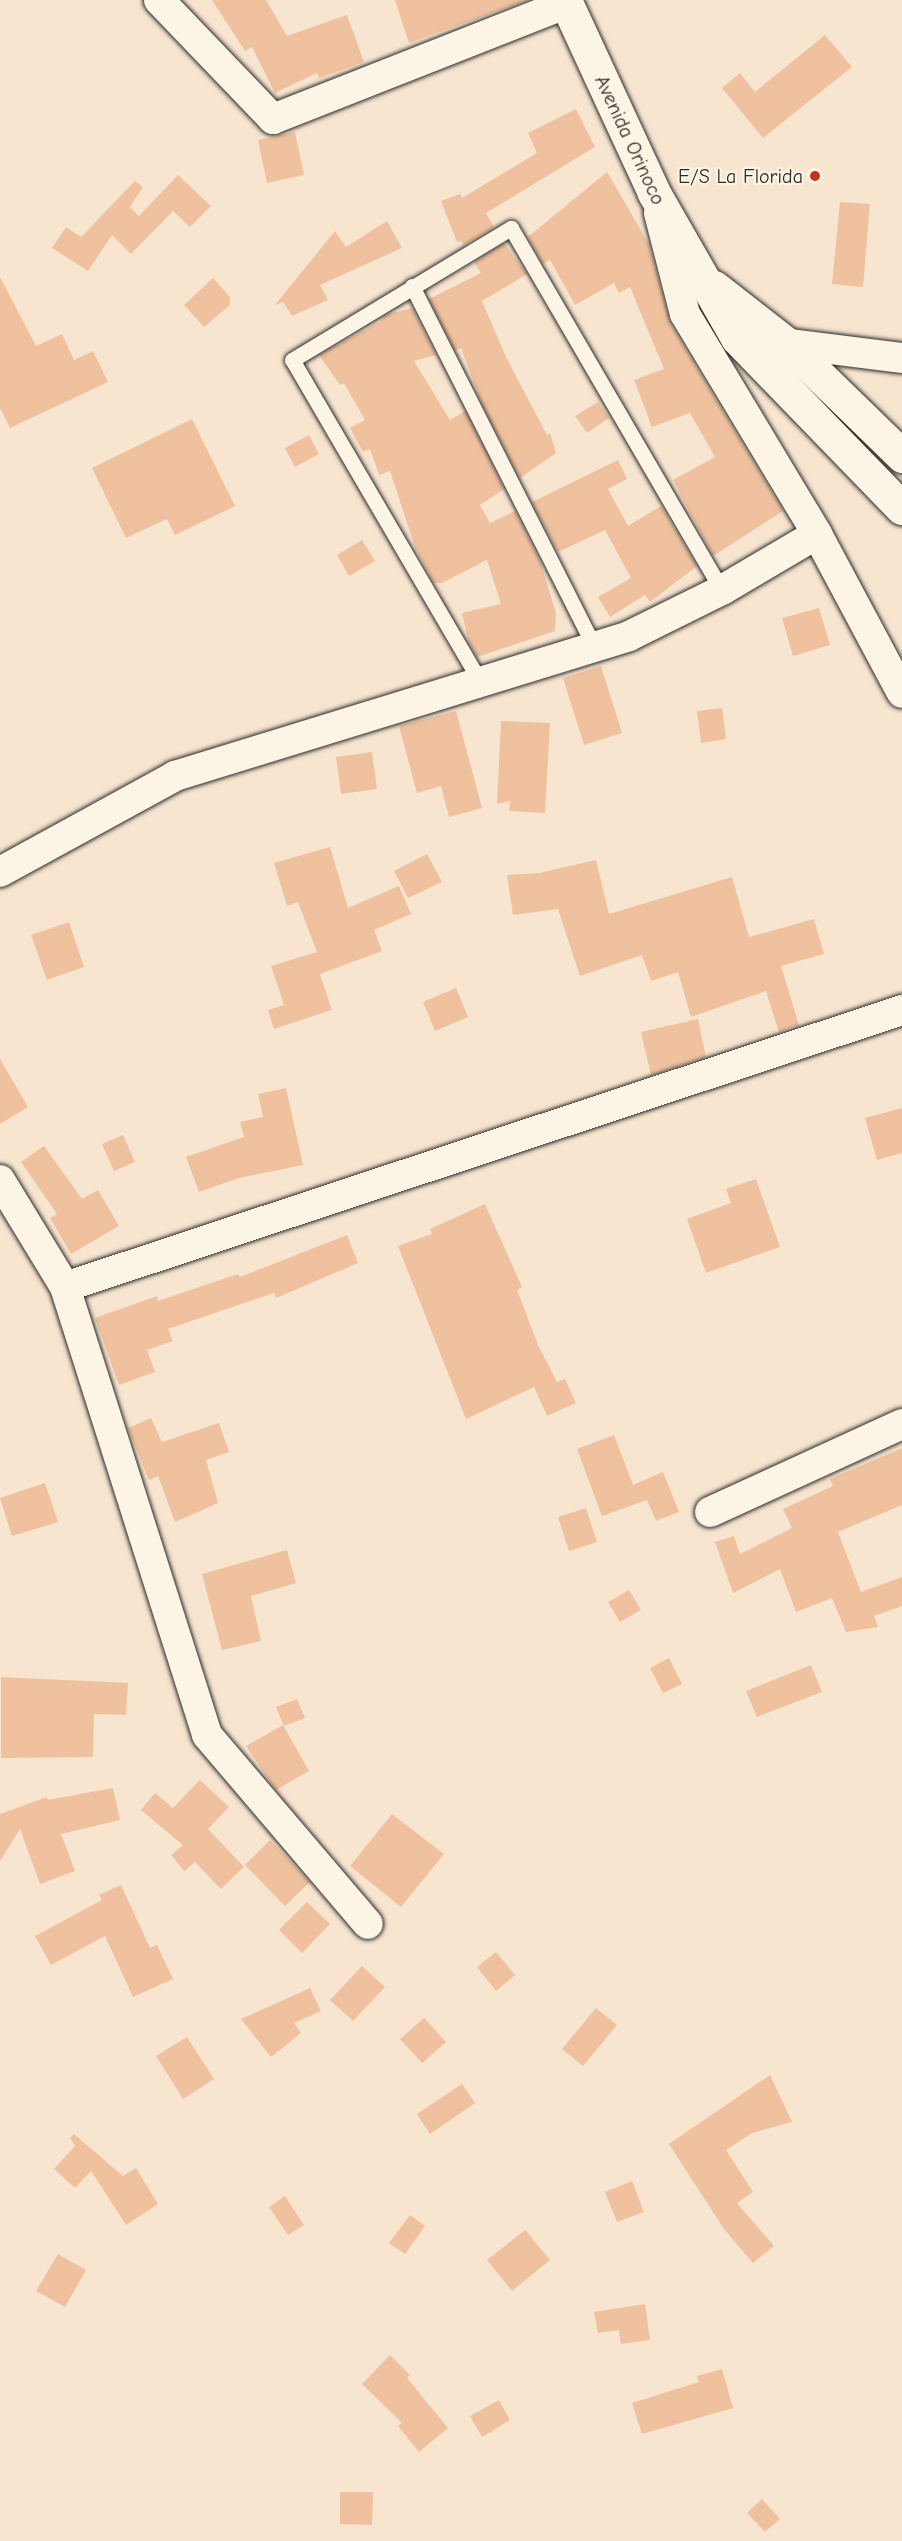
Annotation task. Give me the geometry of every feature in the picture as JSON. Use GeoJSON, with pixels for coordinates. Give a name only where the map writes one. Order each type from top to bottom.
{"type":"FeatureCollection","features":[{"type":"Feature","properties":{"kind":"street"},"geometry":{"type":"LineString","coordinates":[[159,0],[273,119],[566,1]]}},
{"type":"Feature","properties":{"kind":"street","name":"Avenida Orinoco"},"geometry":{"type":"LineString","coordinates":[[566,1],[654,193],[737,338],[902,508]]}},
{"type":"Feature","properties":{"kind":"street"},"geometry":{"type":"LineString","coordinates":[[654,193],[685,314],[817,534],[902,693]]}},
{"type":"Feature","properties":{"kind":"street","name":"Avenida Orinoco"},"geometry":{"type":"LineString","coordinates":[[701,277],[787,344],[902,456]]}},
{"type":"Feature","properties":{"kind":"street"},"geometry":{"type":"LineString","coordinates":[[737,338],[902,358]]}},
{"type":"Feature","properties":{"kind":"street"},"geometry":{"type":"LineString","coordinates":[[0,872],[175,776],[629,636],[722,590],[817,534]]}},
{"type":"Feature","properties":{"kind":"street"},"geometry":{"type":"LineString","coordinates":[[65,1287],[902,1010]]}},
{"type":"Feature","properties":{"kind":"street"},"geometry":{"type":"LineString","coordinates":[[0,1180],[65,1287],[207,1735],[368,1924]]}},
{"type":"Feature","properties":{"kind":"street"},"geometry":{"type":"LineString","coordinates":[[710,1512],[902,1424]]}},
{"type":"Feature","properties":{"kind":"lane"},"geometry":{"type":"LineString","coordinates":[[481,683],[292,360],[511,228],[722,590]]}},
{"type":"Feature","properties":{"kind":"lane"},"geometry":{"type":"LineString","coordinates":[[412,286],[594,646]]}},
{"type":"Feature","properties":{"kind":"building"},"geometry":{"type":"Polygon","coordinates":[[[212,0],[266,0],[287,36],[347,15],[364,62],[319,78],[317,73],[275,93],[252,47],[245,51],[212,0]]]}},
{"type":"Feature","properties":{"kind":"building"},"geometry":{"type":"Polygon","coordinates":[[[395,0],[528,0],[409,43],[395,0]]]}},
{"type":"Feature","properties":{"kind":"building"},"geometry":{"type":"Polygon","coordinates":[[[825,35],[852,67],[763,138],[722,88],[740,73],[755,92],[825,35]]]}},
{"type":"Feature","properties":{"kind":"building"},"geometry":{"type":"Polygon","coordinates":[[[576,109],[595,147],[486,213],[494,227],[464,245],[461,241],[457,242],[441,201],[460,194],[462,198],[537,153],[528,133],[576,109]]]}},
{"type":"Feature","properties":{"kind":"building"},"geometry":{"type":"Polygon","coordinates":[[[295,132],[304,175],[267,183],[258,140],[295,132]]]}},
{"type":"Feature","properties":{"kind":"building"},"geometry":{"type":"Polygon","coordinates":[[[607,172],[649,244],[670,323],[783,511],[713,556],[673,480],[715,457],[690,413],[652,427],[634,380],[664,369],[630,287],[619,293],[614,283],[575,305],[550,260],[543,264],[528,237],[607,172]]]}},
{"type":"Feature","properties":{"kind":"building"},"geometry":{"type":"Polygon","coordinates":[[[178,175],[211,206],[190,227],[173,211],[131,254],[112,235],[88,271],[52,248],[66,227],[81,237],[135,181],[143,187],[130,207],[139,216],[178,175]]]}},
{"type":"Feature","properties":{"kind":"building"},"geometry":{"type":"Polygon","coordinates":[[[840,202],[870,204],[863,287],[832,284],[840,202]]]}},
{"type":"Feature","properties":{"kind":"building"},"geometry":{"type":"Polygon","coordinates":[[[387,221],[402,248],[320,285],[328,300],[292,316],[283,302],[275,305],[335,231],[346,247],[387,221]]]}},
{"type":"Feature","properties":{"kind":"building"},"geometry":{"type":"Polygon","coordinates":[[[504,243],[527,274],[482,301],[506,357],[547,435],[550,433],[556,453],[520,478],[481,402],[461,348],[455,350],[429,299],[481,273],[474,262],[504,243]]]}},
{"type":"Feature","properties":{"kind":"building"},"geometry":{"type":"Polygon","coordinates":[[[0,277],[36,346],[62,334],[74,360],[93,351],[108,382],[10,428],[0,408],[0,277]]]}},
{"type":"Feature","properties":{"kind":"building"},"geometry":{"type":"Polygon","coordinates":[[[213,278],[230,297],[230,305],[204,327],[184,305],[213,278]]]}},
{"type":"Feature","properties":{"kind":"building"},"geometry":{"type":"Polygon","coordinates":[[[412,308],[436,355],[414,361],[450,420],[465,411],[504,489],[480,505],[490,523],[515,511],[540,561],[556,613],[555,631],[477,657],[469,643],[462,613],[501,604],[487,560],[442,583],[434,583],[415,547],[390,471],[379,475],[370,449],[363,452],[350,428],[365,420],[344,383],[340,385],[319,355],[380,322],[385,315],[412,308]]]}},
{"type":"Feature","properties":{"kind":"building"},"geometry":{"type":"Polygon","coordinates":[[[598,402],[609,418],[587,433],[575,416],[598,402]]]}},
{"type":"Feature","properties":{"kind":"building"},"geometry":{"type":"Polygon","coordinates":[[[192,419],[235,506],[175,535],[167,519],[126,538],[92,468],[192,419]]]}},
{"type":"Feature","properties":{"kind":"building"},"geometry":{"type":"Polygon","coordinates":[[[309,435],[319,454],[295,467],[285,448],[309,435]]]}},
{"type":"Feature","properties":{"kind":"building"},"geometry":{"type":"Polygon","coordinates":[[[618,460],[627,479],[608,489],[628,526],[661,506],[697,566],[650,602],[645,595],[610,617],[598,597],[631,578],[605,530],[558,552],[532,502],[618,460]]]}},
{"type":"Feature","properties":{"kind":"building"},"geometry":{"type":"Polygon","coordinates":[[[362,540],[375,561],[349,576],[337,555],[362,540]]]}},
{"type":"Feature","properties":{"kind":"building"},"geometry":{"type":"Polygon","coordinates":[[[819,608],[830,645],[793,656],[782,618],[819,608]]]}},
{"type":"Feature","properties":{"kind":"building"},"geometry":{"type":"Polygon","coordinates":[[[601,666],[622,733],[584,745],[563,678],[601,666]]]}},
{"type":"Feature","properties":{"kind":"building"},"geometry":{"type":"Polygon","coordinates":[[[722,708],[726,739],[701,743],[697,711],[722,708]]]}},
{"type":"Feature","properties":{"kind":"building"},"geometry":{"type":"Polygon","coordinates":[[[456,711],[482,808],[449,817],[441,786],[417,793],[399,726],[456,711]]]}},
{"type":"Feature","properties":{"kind":"building"},"geometry":{"type":"Polygon","coordinates":[[[501,721],[550,723],[545,813],[509,811],[510,801],[497,804],[501,721]]]}},
{"type":"Feature","properties":{"kind":"building"},"geometry":{"type":"Polygon","coordinates":[[[372,752],[377,789],[341,794],[336,757],[372,752]]]}},
{"type":"Feature","properties":{"kind":"building"},"geometry":{"type":"Polygon","coordinates":[[[330,847],[348,908],[399,886],[411,914],[374,930],[382,951],[320,974],[332,1010],[274,1029],[268,1010],[284,1005],[271,966],[317,952],[298,902],[287,906],[274,863],[330,847]]]}},
{"type":"Feature","properties":{"kind":"building"},"geometry":{"type":"Polygon","coordinates":[[[427,854],[442,882],[408,898],[394,871],[427,854]]]}},
{"type":"Feature","properties":{"kind":"building"},"geometry":{"type":"Polygon","coordinates":[[[596,860],[609,914],[732,877],[749,937],[814,919],[824,954],[781,966],[799,1025],[779,1032],[766,991],[691,1017],[678,972],[651,981],[642,955],[580,976],[558,909],[513,915],[507,875],[539,873],[596,860]]]}},
{"type":"Feature","properties":{"kind":"building"},"geometry":{"type":"Polygon","coordinates":[[[69,922],[84,967],[47,980],[31,935],[69,922]]]}},
{"type":"Feature","properties":{"kind":"building"},"geometry":{"type":"Polygon","coordinates":[[[456,988],[468,1017],[435,1031],[423,1002],[456,988]]]}},
{"type":"Feature","properties":{"kind":"building"},"geometry":{"type":"Polygon","coordinates":[[[698,1019],[706,1057],[651,1075],[641,1032],[698,1019]]]}},
{"type":"Feature","properties":{"kind":"building"},"geometry":{"type":"Polygon","coordinates":[[[0,1059],[28,1107],[0,1124],[0,1059]]]}},
{"type":"Feature","properties":{"kind":"building"},"geometry":{"type":"Polygon","coordinates":[[[286,1088],[303,1165],[239,1178],[199,1192],[186,1157],[244,1137],[240,1122],[263,1117],[258,1094],[286,1088]]]}},
{"type":"Feature","properties":{"kind":"building"},"geometry":{"type":"Polygon","coordinates":[[[902,1108],[902,1153],[877,1160],[865,1118],[902,1108]]]}},
{"type":"Feature","properties":{"kind":"building"},"geometry":{"type":"Polygon","coordinates":[[[123,1135],[135,1162],[114,1171],[102,1144],[123,1135]]]}},
{"type":"Feature","properties":{"kind":"building"},"geometry":{"type":"Polygon","coordinates":[[[44,1146],[82,1199],[98,1190],[119,1226],[71,1254],[50,1218],[57,1214],[21,1162],[44,1146]]]}},
{"type":"Feature","properties":{"kind":"building"},"geometry":{"type":"Polygon","coordinates":[[[756,1179],[780,1247],[706,1273],[687,1219],[731,1203],[726,1189],[756,1179]]]}},
{"type":"Feature","properties":{"kind":"building"},"geometry":{"type":"Polygon","coordinates":[[[485,1204],[522,1287],[517,1290],[538,1345],[557,1382],[565,1379],[576,1403],[547,1416],[534,1387],[466,1419],[398,1246],[432,1234],[430,1229],[485,1204]]]}},
{"type":"Feature","properties":{"kind":"building"},"geometry":{"type":"Polygon","coordinates":[[[347,1235],[358,1263],[276,1298],[274,1293],[168,1329],[173,1341],[147,1350],[155,1372],[119,1385],[95,1318],[157,1296],[158,1301],[238,1274],[240,1277],[347,1235]]]}},
{"type":"Feature","properties":{"kind":"building"},"geometry":{"type":"Polygon","coordinates":[[[151,1418],[162,1442],[219,1423],[229,1452],[206,1460],[218,1503],[175,1522],[158,1476],[149,1480],[128,1428],[151,1418]]]}},
{"type":"Feature","properties":{"kind":"building"},"geometry":{"type":"Polygon","coordinates":[[[614,1435],[633,1485],[663,1472],[679,1512],[656,1521],[647,1500],[602,1516],[577,1449],[614,1435]]]}},
{"type":"Feature","properties":{"kind":"building"},"geometry":{"type":"Polygon","coordinates":[[[902,1448],[902,1505],[838,1532],[861,1592],[902,1577],[902,1606],[874,1616],[878,1627],[846,1632],[832,1598],[796,1612],[780,1569],[733,1593],[715,1542],[734,1536],[740,1554],[792,1528],[783,1509],[833,1486],[830,1479],[902,1448]]]}},
{"type":"Feature","properties":{"kind":"building"},"geometry":{"type":"Polygon","coordinates":[[[45,1483],[58,1522],[12,1536],[0,1498],[45,1483]]]}},
{"type":"Feature","properties":{"kind":"building"},"geometry":{"type":"Polygon","coordinates":[[[586,1508],[597,1542],[569,1551],[558,1517],[586,1508]]]}},
{"type":"Feature","properties":{"kind":"building"},"geometry":{"type":"Polygon","coordinates":[[[287,1550],[296,1583],[251,1596],[261,1641],[222,1650],[202,1574],[287,1550]]]}},
{"type":"Feature","properties":{"kind":"building"},"geometry":{"type":"Polygon","coordinates":[[[629,1590],[641,1610],[620,1622],[608,1602],[629,1590]]]}},
{"type":"Feature","properties":{"kind":"building"},"geometry":{"type":"Polygon","coordinates":[[[669,1658],[682,1684],[663,1693],[650,1668],[669,1658]]]}},
{"type":"Feature","properties":{"kind":"building"},"geometry":{"type":"Polygon","coordinates":[[[811,1665],[822,1692],[757,1717],[746,1691],[811,1665]]]}},
{"type":"Feature","properties":{"kind":"building"},"geometry":{"type":"Polygon","coordinates":[[[1,1677],[128,1683],[126,1715],[94,1714],[93,1757],[1,1758],[1,1677]]]}},
{"type":"Feature","properties":{"kind":"building"},"geometry":{"type":"Polygon","coordinates":[[[297,1699],[305,1718],[284,1726],[276,1707],[297,1699]]]}},
{"type":"Feature","properties":{"kind":"building"},"geometry":{"type":"Polygon","coordinates":[[[283,1725],[309,1771],[276,1790],[246,1746],[283,1725]]]}},
{"type":"Feature","properties":{"kind":"building"},"geometry":{"type":"Polygon","coordinates":[[[200,1780],[229,1807],[208,1829],[244,1867],[221,1889],[195,1862],[184,1871],[171,1855],[183,1845],[141,1810],[155,1793],[173,1808],[200,1780]]]}},
{"type":"Feature","properties":{"kind":"building"},"geometry":{"type":"Polygon","coordinates":[[[113,1788],[120,1820],[61,1834],[75,1871],[40,1884],[20,1829],[0,1861],[0,1814],[47,1797],[48,1800],[113,1788]]]}},
{"type":"Feature","properties":{"kind":"building"},"geometry":{"type":"Polygon","coordinates":[[[392,1814],[444,1854],[401,1907],[350,1866],[392,1814]]]}},
{"type":"Feature","properties":{"kind":"building"},"geometry":{"type":"Polygon","coordinates":[[[270,1840],[310,1882],[285,1906],[245,1865],[270,1840]]]}},
{"type":"Feature","properties":{"kind":"building"},"geometry":{"type":"Polygon","coordinates":[[[121,1885],[150,1948],[157,1945],[173,1979],[133,1997],[105,1936],[51,1965],[35,1936],[102,1900],[99,1895],[121,1885]]]}},
{"type":"Feature","properties":{"kind":"building"},"geometry":{"type":"Polygon","coordinates":[[[307,1902],[330,1924],[302,1953],[279,1930],[307,1902]]]}},
{"type":"Feature","properties":{"kind":"building"},"geometry":{"type":"Polygon","coordinates":[[[496,1952],[515,1975],[496,1991],[477,1967],[496,1952]]]}},
{"type":"Feature","properties":{"kind":"building"},"geometry":{"type":"Polygon","coordinates":[[[362,1966],[385,1987],[353,2021],[330,2000],[362,1966]]]}},
{"type":"Feature","properties":{"kind":"building"},"geometry":{"type":"Polygon","coordinates":[[[310,1988],[321,2011],[294,2023],[301,2033],[271,2057],[241,2019],[310,1988]]]}},
{"type":"Feature","properties":{"kind":"building"},"geometry":{"type":"Polygon","coordinates":[[[596,2008],[617,2025],[583,2066],[562,2049],[596,2008]]]}},
{"type":"Feature","properties":{"kind":"building"},"geometry":{"type":"Polygon","coordinates":[[[424,2018],[446,2042],[422,2063],[400,2039],[424,2018]]]}},
{"type":"Feature","properties":{"kind":"building"},"geometry":{"type":"Polygon","coordinates":[[[187,2037],[214,2079],[183,2099],[156,2056],[187,2037]]]}},
{"type":"Feature","properties":{"kind":"building"},"geometry":{"type":"Polygon","coordinates":[[[770,2075],[792,2122],[752,2133],[726,2150],[753,2192],[737,2203],[774,2246],[753,2263],[724,2229],[669,2144],[770,2075]]]}},
{"type":"Feature","properties":{"kind":"building"},"geometry":{"type":"Polygon","coordinates":[[[462,2084],[475,2103],[430,2134],[417,2114],[462,2084]]]}},
{"type":"Feature","properties":{"kind":"building"},"geometry":{"type":"Polygon","coordinates":[[[74,2134],[123,2176],[136,2168],[158,2204],[126,2225],[91,2171],[75,2188],[54,2169],[75,2146],[70,2138],[74,2134]]]}},
{"type":"Feature","properties":{"kind":"building"},"geometry":{"type":"Polygon","coordinates":[[[632,2181],[644,2212],[617,2222],[605,2192],[632,2181]]]}},
{"type":"Feature","properties":{"kind":"building"},"geometry":{"type":"Polygon","coordinates":[[[285,2196],[304,2225],[288,2235],[269,2207],[285,2196]]]}},
{"type":"Feature","properties":{"kind":"building"},"geometry":{"type":"Polygon","coordinates":[[[410,2215],[425,2226],[405,2254],[389,2243],[410,2215]]]}},
{"type":"Feature","properties":{"kind":"building"},"geometry":{"type":"Polygon","coordinates":[[[525,2230],[550,2260],[512,2291],[487,2260],[525,2230]]]}},
{"type":"Feature","properties":{"kind":"building"},"geometry":{"type":"Polygon","coordinates":[[[58,2254],[86,2270],[65,2307],[36,2291],[58,2254]]]}},
{"type":"Feature","properties":{"kind":"building"},"geometry":{"type":"Polygon","coordinates":[[[645,2304],[650,2340],[621,2344],[619,2330],[598,2333],[594,2312],[645,2304]]]}},
{"type":"Feature","properties":{"kind":"building"},"geometry":{"type":"Polygon","coordinates":[[[390,2355],[410,2375],[407,2378],[448,2428],[419,2452],[398,2426],[402,2423],[362,2384],[390,2355]]]}},
{"type":"Feature","properties":{"kind":"building"},"geometry":{"type":"Polygon","coordinates":[[[722,2369],[733,2408],[642,2434],[632,2403],[699,2382],[697,2376],[722,2369]]]}},
{"type":"Feature","properties":{"kind":"building"},"geometry":{"type":"Polygon","coordinates":[[[499,2400],[510,2420],[482,2437],[470,2416],[499,2400]]]}},
{"type":"Feature","properties":{"kind":"building"},"geometry":{"type":"Polygon","coordinates":[[[340,2492],[373,2492],[372,2525],[340,2524],[340,2492]]]}},
{"type":"Feature","properties":{"kind":"building"},"geometry":{"type":"Polygon","coordinates":[[[762,2499],[780,2519],[765,2532],[747,2513],[762,2499]]]}},
{"type":"Feature","properties":{"kind":"place","name":"E/S La Florida"},"geometry":{"type":"Point","coordinates":[815,176]}}]}
